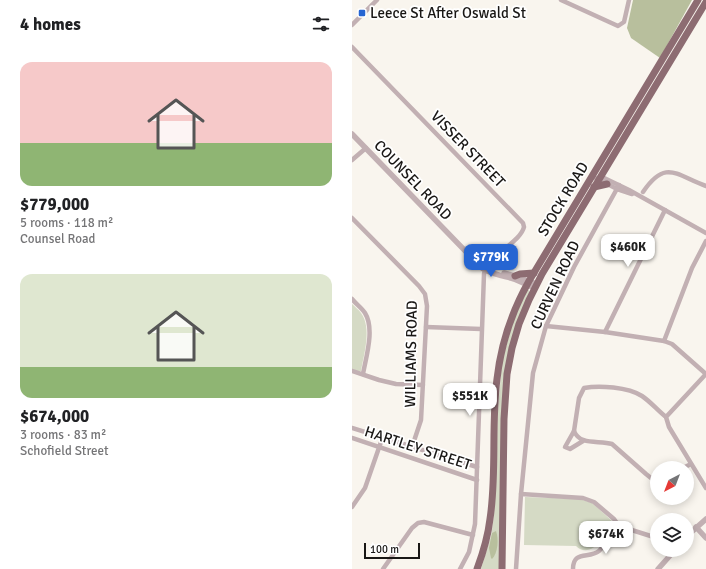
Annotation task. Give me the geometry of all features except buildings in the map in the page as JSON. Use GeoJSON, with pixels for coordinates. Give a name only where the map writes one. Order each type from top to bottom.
{"type":"FeatureCollection","features":[{"type":"Feature","properties":{"kind":"highway","name":"STOCK ROAD"},"geometry":{"type":"LineString","coordinates":[[477,569],[485,546],[490,518],[496,390],[499,362],[508,326],[528,283],[698,0]]}},
{"type":"Feature","properties":{"kind":"highway","name":"STOCK ROAD"},"geometry":{"type":"LineString","coordinates":[[502,569],[504,414],[507,374],[515,336],[523,312],[536,286],[594,187],[706,2]]}},
{"type":"Feature","properties":{"kind":"highway"},"geometry":{"type":"LineString","coordinates":[[594,187],[607,184]]}},
{"type":"Feature","properties":{"kind":"highway"},"geometry":{"type":"LineString","coordinates":[[515,276],[534,273]]}},
{"type":"Feature","properties":{"kind":"street"},"geometry":{"type":"LineString","coordinates":[[352,25],[377,0]]}},
{"type":"Feature","properties":{"kind":"street"},"geometry":{"type":"LineString","coordinates":[[561,0],[618,26],[624,22],[629,0]]}},
{"type":"Feature","properties":{"kind":"street","name":"VISSER STREET"},"geometry":{"type":"LineString","coordinates":[[352,47],[523,223],[524,227],[521,234],[493,259],[486,269]]}},
{"type":"Feature","properties":{"kind":"street","name":"COUNSEL ROAD"},"geometry":{"type":"LineString","coordinates":[[352,134],[474,260],[486,269],[536,286]]}},
{"type":"Feature","properties":{"kind":"street"},"geometry":{"type":"LineString","coordinates":[[352,160],[365,147]]}},
{"type":"Feature","properties":{"kind":"street"},"geometry":{"type":"LineString","coordinates":[[643,192],[657,175],[671,172],[706,186]]}},
{"type":"Feature","properties":{"kind":"street"},"geometry":{"type":"LineString","coordinates":[[593,174],[665,210],[706,233]]}},
{"type":"Feature","properties":{"kind":"street"},"geometry":{"type":"LineString","coordinates":[[600,178],[607,184],[618,187]]}},
{"type":"Feature","properties":{"kind":"street","name":"CURVEN ROAD"},"geometry":{"type":"LineString","coordinates":[[516,569],[521,494],[534,373],[546,326],[574,267],[618,187]]}},
{"type":"Feature","properties":{"kind":"street"},"geometry":{"type":"LineString","coordinates":[[605,332],[665,210]]}},
{"type":"Feature","properties":{"kind":"street","name":"WILLIAMS ROAD"},"geometry":{"type":"LineString","coordinates":[[352,218],[419,286],[425,294],[427,306],[423,404],[421,420],[412,447]]}},
{"type":"Feature","properties":{"kind":"street"},"geometry":{"type":"LineString","coordinates":[[664,341],[692,268],[706,241]]}},
{"type":"Feature","properties":{"kind":"street"},"geometry":{"type":"LineString","coordinates":[[460,569],[469,552],[473,534],[477,467],[483,284],[486,269]]}},
{"type":"Feature","properties":{"kind":"street","name":"COUNSEL ROAD"},"geometry":{"type":"LineString","coordinates":[[486,269],[515,276],[528,283]]}},
{"type":"Feature","properties":{"kind":"street"},"geometry":{"type":"LineString","coordinates":[[352,299],[364,312],[369,321],[369,345],[363,374]]}},
{"type":"Feature","properties":{"kind":"street"},"geometry":{"type":"LineString","coordinates":[[546,326],[605,332],[664,341],[672,344],[706,374],[666,417]]}},
{"type":"Feature","properties":{"kind":"street"},"geometry":{"type":"LineString","coordinates":[[426,327],[481,329]]}},
{"type":"Feature","properties":{"kind":"street"},"geometry":{"type":"LineString","coordinates":[[352,371],[396,384],[423,384]]}},
{"type":"Feature","properties":{"kind":"street"},"geometry":{"type":"LineString","coordinates":[[583,441],[570,449],[565,447],[574,431],[579,398],[584,388],[595,386],[632,391],[643,396],[666,417],[668,427],[689,461]]}},
{"type":"Feature","properties":{"kind":"street","name":"HARTLEY STREET"},"geometry":{"type":"LineString","coordinates":[[352,428],[477,467]]}},
{"type":"Feature","properties":{"kind":"street"},"geometry":{"type":"LineString","coordinates":[[574,431],[576,436],[583,441],[605,442],[612,444],[650,477]]}},
{"type":"Feature","properties":{"kind":"street","name":"HARTLEY STREET"},"geometry":{"type":"LineString","coordinates":[[352,438],[476,480]]}},
{"type":"Feature","properties":{"kind":"street"},"geometry":{"type":"LineString","coordinates":[[352,507],[365,488],[382,438]]}},
{"type":"Feature","properties":{"kind":"street"},"geometry":{"type":"LineString","coordinates":[[694,469],[706,488]]}},
{"type":"Feature","properties":{"kind":"street"},"geometry":{"type":"LineString","coordinates":[[521,494],[584,498],[594,502],[614,519],[619,526],[650,536]]}},
{"type":"Feature","properties":{"kind":"street"},"geometry":{"type":"LineString","coordinates":[[706,519],[696,527],[706,538]]}},
{"type":"Feature","properties":{"kind":"street"},"geometry":{"type":"LineString","coordinates":[[383,569],[412,528],[418,522],[424,522],[473,534]]}},
{"type":"Feature","properties":{"kind":"street"},"geometry":{"type":"LineString","coordinates":[[573,569],[573,565],[580,556],[594,554],[600,550],[619,526]]}},
{"type":"Feature","properties":{"kind":"street"},"geometry":{"type":"LineString","coordinates":[[658,569],[669,557]]}},
{"type":"Feature","properties":{"kind":"green space"},"geometry":{"type":"Polygon","coordinates":[[[633,0],[692,0],[660,58],[631,38],[627,28],[633,0]]]}},
{"type":"Feature","properties":{"kind":"green space"},"geometry":{"type":"Polygon","coordinates":[[[527,290],[529,290],[529,293],[508,352],[499,569],[481,569],[491,536],[494,516],[498,409],[502,361],[513,322],[527,290]]]}},
{"type":"Feature","properties":{"kind":"green space"},"geometry":{"type":"Polygon","coordinates":[[[352,304],[361,313],[367,333],[361,371],[352,369],[352,304]]]}},
{"type":"Feature","properties":{"kind":"green space"},"geometry":{"type":"Polygon","coordinates":[[[525,497],[580,499],[592,503],[612,521],[613,525],[597,545],[587,550],[581,550],[576,546],[524,545],[525,497]]]}},
{"type":"Feature","properties":{"kind":"green space"},"geometry":{"type":"Polygon","coordinates":[[[496,531],[496,553],[492,559],[489,548],[492,533],[496,531]]]}},
{"type":"Feature","properties":{"kind":"place","name":"Leece St After Oswald St"},"geometry":{"type":"Point","coordinates":[362,13]}}]}
